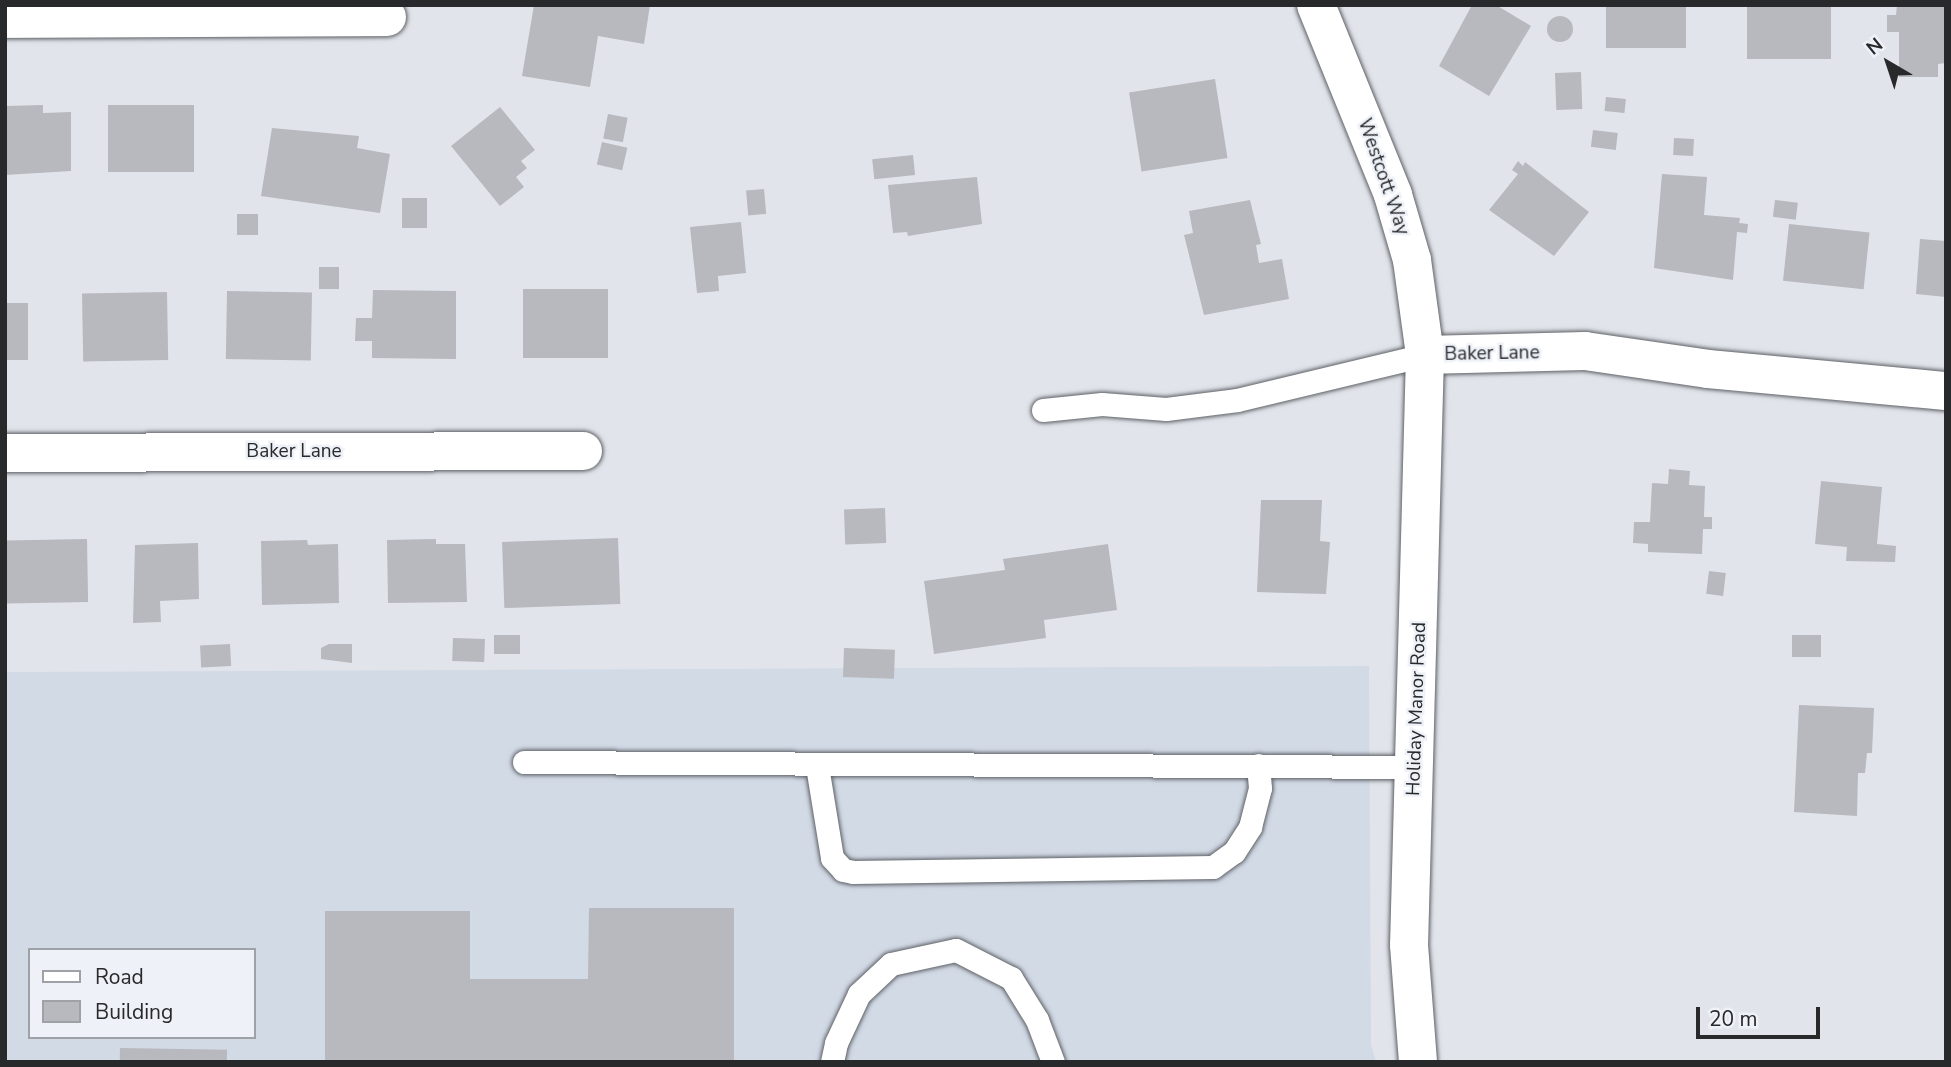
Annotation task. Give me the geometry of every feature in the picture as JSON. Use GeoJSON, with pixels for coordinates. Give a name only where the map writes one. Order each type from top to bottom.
{"type":"FeatureCollection","features":[{"type":"Feature","properties":{"kind":"street","name":"Westcott Way"},"geometry":{"type":"LineString","coordinates":[[1316,5],[1393,195],[1412,260],[1425,355]]}},
{"type":"Feature","properties":{"kind":"street"},"geometry":{"type":"LineString","coordinates":[[5,19],[387,17]]}},
{"type":"Feature","properties":{"kind":"street","name":"Baker Lane"},"geometry":{"type":"LineString","coordinates":[[1425,355],[1585,351],[1708,369],[1946,391]]}},
{"type":"Feature","properties":{"kind":"street","name":"Holiday Manor Road"},"geometry":{"type":"LineString","coordinates":[[1418,1062],[1409,945],[1425,355]]}},
{"type":"Feature","properties":{"kind":"street","name":"Baker Lane"},"geometry":{"type":"LineString","coordinates":[[5,453],[583,451]]}},
{"type":"Feature","properties":{"kind":"lane","name":"Baker Lane"},"geometry":{"type":"LineString","coordinates":[[1043,410],[1102,404],[1166,409],[1237,400],[1425,355]]}},
{"type":"Feature","properties":{"kind":"lane"},"geometry":{"type":"LineString","coordinates":[[524,762],[817,766],[1415,767]]}},
{"type":"Feature","properties":{"kind":"lane"},"geometry":{"type":"LineString","coordinates":[[817,766],[832,858],[843,870],[853,872],[1213,867],[1234,852],[1250,827],[1260,788],[1258,765]]}},
{"type":"Feature","properties":{"kind":"lane"},"geometry":{"type":"LineString","coordinates":[[832,1062],[836,1043],[859,994],[891,964],[956,950],[1011,978],[1037,1020],[1053,1062]]}},
{"type":"Feature","properties":{"kind":"shaded area"},"geometry":{"type":"Polygon","coordinates":[[[1369,666],[1371,1045],[1376,1062],[5,1062],[5,672],[1369,666]]]}},
{"type":"Feature","properties":{"kind":"building"},"geometry":{"type":"Polygon","coordinates":[[[534,5],[650,5],[644,44],[598,36],[590,87],[522,76],[534,5]]]}},
{"type":"Feature","properties":{"kind":"building"},"geometry":{"type":"Polygon","coordinates":[[[1472,5],[1496,5],[1531,26],[1489,96],[1439,66],[1472,5]]]}},
{"type":"Feature","properties":{"kind":"building"},"geometry":{"type":"Polygon","coordinates":[[[1606,5],[1686,5],[1686,48],[1606,48],[1606,5]]]}},
{"type":"Feature","properties":{"kind":"building"},"geometry":{"type":"Polygon","coordinates":[[[1747,5],[1831,5],[1831,59],[1747,59],[1747,5]]]}},
{"type":"Feature","properties":{"kind":"building"},"geometry":{"type":"Polygon","coordinates":[[[1897,5],[1946,5],[1946,63],[1938,64],[1938,77],[1899,77],[1899,32],[1887,32],[1887,15],[1896,15],[1897,5]]]}},
{"type":"Feature","properties":{"kind":"building"},"geometry":{"type":"Polygon","coordinates":[[[1560,16],[1569,20],[1573,29],[1569,38],[1560,42],[1551,38],[1547,29],[1551,20],[1560,16]]]}},
{"type":"Feature","properties":{"kind":"building"},"geometry":{"type":"Polygon","coordinates":[[[1581,72],[1582,109],[1556,110],[1555,73],[1581,72]]]}},
{"type":"Feature","properties":{"kind":"building"},"geometry":{"type":"Polygon","coordinates":[[[1215,79],[1228,158],[1142,172],[1129,93],[1215,79]]]}},
{"type":"Feature","properties":{"kind":"building"},"geometry":{"type":"Polygon","coordinates":[[[1606,97],[1626,99],[1624,113],[1605,111],[1606,97]]]}},
{"type":"Feature","properties":{"kind":"building"},"geometry":{"type":"Polygon","coordinates":[[[43,105],[43,113],[71,112],[71,171],[5,175],[5,106],[43,105]]]}},
{"type":"Feature","properties":{"kind":"building"},"geometry":{"type":"Polygon","coordinates":[[[108,105],[194,105],[194,172],[108,172],[108,105]]]}},
{"type":"Feature","properties":{"kind":"building"},"geometry":{"type":"Polygon","coordinates":[[[500,107],[535,150],[521,161],[527,168],[516,177],[524,187],[500,206],[451,146],[500,107]]]}},
{"type":"Feature","properties":{"kind":"building"},"geometry":{"type":"Polygon","coordinates":[[[608,114],[628,118],[623,142],[603,139],[608,114]]]}},
{"type":"Feature","properties":{"kind":"building"},"geometry":{"type":"Polygon","coordinates":[[[272,128],[359,136],[357,148],[390,154],[380,213],[261,196],[272,128]]]}},
{"type":"Feature","properties":{"kind":"building"},"geometry":{"type":"Polygon","coordinates":[[[1593,130],[1618,133],[1616,150],[1591,147],[1593,130]]]}},
{"type":"Feature","properties":{"kind":"building"},"geometry":{"type":"Polygon","coordinates":[[[1674,138],[1694,139],[1693,156],[1673,155],[1674,138]]]}},
{"type":"Feature","properties":{"kind":"building"},"geometry":{"type":"Polygon","coordinates":[[[602,142],[627,148],[622,170],[597,164],[602,142]]]}},
{"type":"Feature","properties":{"kind":"building"},"geometry":{"type":"Polygon","coordinates":[[[913,155],[915,175],[874,179],[872,159],[913,155]]]}},
{"type":"Feature","properties":{"kind":"building"},"geometry":{"type":"Polygon","coordinates":[[[1518,161],[1523,166],[1525,162],[1589,212],[1554,256],[1489,210],[1518,174],[1512,170],[1518,161]]]}},
{"type":"Feature","properties":{"kind":"building"},"geometry":{"type":"Polygon","coordinates":[[[1662,174],[1707,177],[1704,215],[1740,218],[1739,223],[1748,224],[1747,233],[1737,232],[1733,280],[1654,268],[1662,174]]]}},
{"type":"Feature","properties":{"kind":"building"},"geometry":{"type":"Polygon","coordinates":[[[977,177],[982,224],[908,236],[907,232],[893,233],[888,185],[977,177]]]}},
{"type":"Feature","properties":{"kind":"building"},"geometry":{"type":"Polygon","coordinates":[[[764,189],[766,214],[748,215],[746,191],[764,189]]]}},
{"type":"Feature","properties":{"kind":"building"},"geometry":{"type":"Polygon","coordinates":[[[402,198],[427,198],[427,228],[402,228],[402,198]]]}},
{"type":"Feature","properties":{"kind":"building"},"geometry":{"type":"Polygon","coordinates":[[[1250,200],[1261,244],[1256,245],[1259,263],[1282,259],[1289,299],[1204,315],[1184,235],[1193,233],[1189,211],[1250,200]]]}},
{"type":"Feature","properties":{"kind":"building"},"geometry":{"type":"Polygon","coordinates":[[[1775,200],[1798,203],[1796,220],[1773,217],[1775,200]]]}},
{"type":"Feature","properties":{"kind":"building"},"geometry":{"type":"Polygon","coordinates":[[[237,214],[258,214],[258,235],[237,235],[237,214]]]}},
{"type":"Feature","properties":{"kind":"building"},"geometry":{"type":"Polygon","coordinates":[[[741,222],[746,273],[718,276],[719,291],[697,293],[690,227],[741,222]]]}},
{"type":"Feature","properties":{"kind":"building"},"geometry":{"type":"Polygon","coordinates":[[[1789,224],[1870,232],[1864,289],[1783,281],[1789,224]]]}},
{"type":"Feature","properties":{"kind":"building"},"geometry":{"type":"Polygon","coordinates":[[[1920,239],[1946,241],[1946,297],[1916,294],[1920,239]]]}},
{"type":"Feature","properties":{"kind":"building"},"geometry":{"type":"Polygon","coordinates":[[[319,267],[339,267],[339,289],[319,289],[319,267]]]}},
{"type":"Feature","properties":{"kind":"building"},"geometry":{"type":"Polygon","coordinates":[[[523,289],[608,289],[608,358],[523,358],[523,289]]]}},
{"type":"Feature","properties":{"kind":"building"},"geometry":{"type":"Polygon","coordinates":[[[373,290],[456,291],[456,359],[372,358],[372,341],[355,341],[356,318],[372,318],[373,290]]]}},
{"type":"Feature","properties":{"kind":"building"},"geometry":{"type":"Polygon","coordinates":[[[227,291],[312,292],[311,360],[226,359],[227,291]]]}},
{"type":"Feature","properties":{"kind":"building"},"geometry":{"type":"Polygon","coordinates":[[[167,292],[168,360],[83,361],[82,293],[167,292]]]}},
{"type":"Feature","properties":{"kind":"building"},"geometry":{"type":"Polygon","coordinates":[[[5,303],[28,303],[28,360],[5,360],[5,303]]]}},
{"type":"Feature","properties":{"kind":"building"},"geometry":{"type":"Polygon","coordinates":[[[1669,469],[1690,471],[1689,485],[1705,486],[1704,517],[1712,517],[1712,529],[1703,529],[1702,554],[1648,552],[1648,544],[1633,543],[1634,522],[1650,522],[1652,483],[1668,484],[1669,469]]]}},
{"type":"Feature","properties":{"kind":"building"},"geometry":{"type":"Polygon","coordinates":[[[1821,481],[1882,487],[1877,544],[1896,546],[1895,562],[1846,561],[1847,547],[1815,544],[1821,481]]]}},
{"type":"Feature","properties":{"kind":"building"},"geometry":{"type":"Polygon","coordinates":[[[1261,500],[1322,500],[1320,541],[1330,542],[1326,594],[1257,592],[1261,500]]]}},
{"type":"Feature","properties":{"kind":"building"},"geometry":{"type":"Polygon","coordinates":[[[885,508],[886,543],[845,544],[844,509],[885,508]]]}},
{"type":"Feature","properties":{"kind":"building"},"geometry":{"type":"Polygon","coordinates":[[[618,538],[620,604],[504,608],[502,542],[618,538]]]}},
{"type":"Feature","properties":{"kind":"building"},"geometry":{"type":"Polygon","coordinates":[[[87,539],[88,602],[7,603],[6,540],[87,539]]]}},
{"type":"Feature","properties":{"kind":"building"},"geometry":{"type":"Polygon","coordinates":[[[436,539],[436,544],[465,544],[467,602],[388,603],[387,540],[436,539]]]}},
{"type":"Feature","properties":{"kind":"building"},"geometry":{"type":"Polygon","coordinates":[[[307,540],[308,545],[338,544],[339,603],[262,605],[261,541],[307,540]]]}},
{"type":"Feature","properties":{"kind":"building"},"geometry":{"type":"Polygon","coordinates":[[[198,543],[199,599],[160,601],[161,622],[133,623],[135,545],[198,543]]]}},
{"type":"Feature","properties":{"kind":"building"},"geometry":{"type":"Polygon","coordinates":[[[1108,544],[1117,610],[1044,620],[1046,638],[934,654],[924,581],[1005,570],[1003,559],[1108,544]]]}},
{"type":"Feature","properties":{"kind":"building"},"geometry":{"type":"Polygon","coordinates":[[[1709,571],[1726,573],[1723,596],[1706,594],[1709,571]]]}},
{"type":"Feature","properties":{"kind":"building"},"geometry":{"type":"Polygon","coordinates":[[[494,635],[520,635],[520,654],[494,654],[494,635]]]}},
{"type":"Feature","properties":{"kind":"building"},"geometry":{"type":"Polygon","coordinates":[[[1792,635],[1821,635],[1821,657],[1792,657],[1792,635]]]}},
{"type":"Feature","properties":{"kind":"building"},"geometry":{"type":"Polygon","coordinates":[[[453,638],[485,639],[484,662],[452,661],[453,638]]]}},
{"type":"Feature","properties":{"kind":"building"},"geometry":{"type":"Polygon","coordinates":[[[230,644],[231,666],[201,668],[200,646],[230,644]]]}},
{"type":"Feature","properties":{"kind":"building"},"geometry":{"type":"Polygon","coordinates":[[[329,644],[352,644],[352,663],[321,659],[321,648],[329,644]]]}},
{"type":"Feature","properties":{"kind":"building"},"geometry":{"type":"Polygon","coordinates":[[[844,648],[895,650],[894,679],[843,677],[844,648]]]}},
{"type":"Feature","properties":{"kind":"building"},"geometry":{"type":"Polygon","coordinates":[[[1799,705],[1874,708],[1872,753],[1867,753],[1865,773],[1858,773],[1857,816],[1794,812],[1799,705]]]}},
{"type":"Feature","properties":{"kind":"building"},"geometry":{"type":"Polygon","coordinates":[[[589,908],[734,908],[734,1062],[325,1062],[325,911],[470,911],[470,979],[588,979],[589,908]]]}},
{"type":"Feature","properties":{"kind":"building"},"geometry":{"type":"Polygon","coordinates":[[[120,1048],[227,1050],[227,1062],[120,1062],[120,1048]]]}}]}
